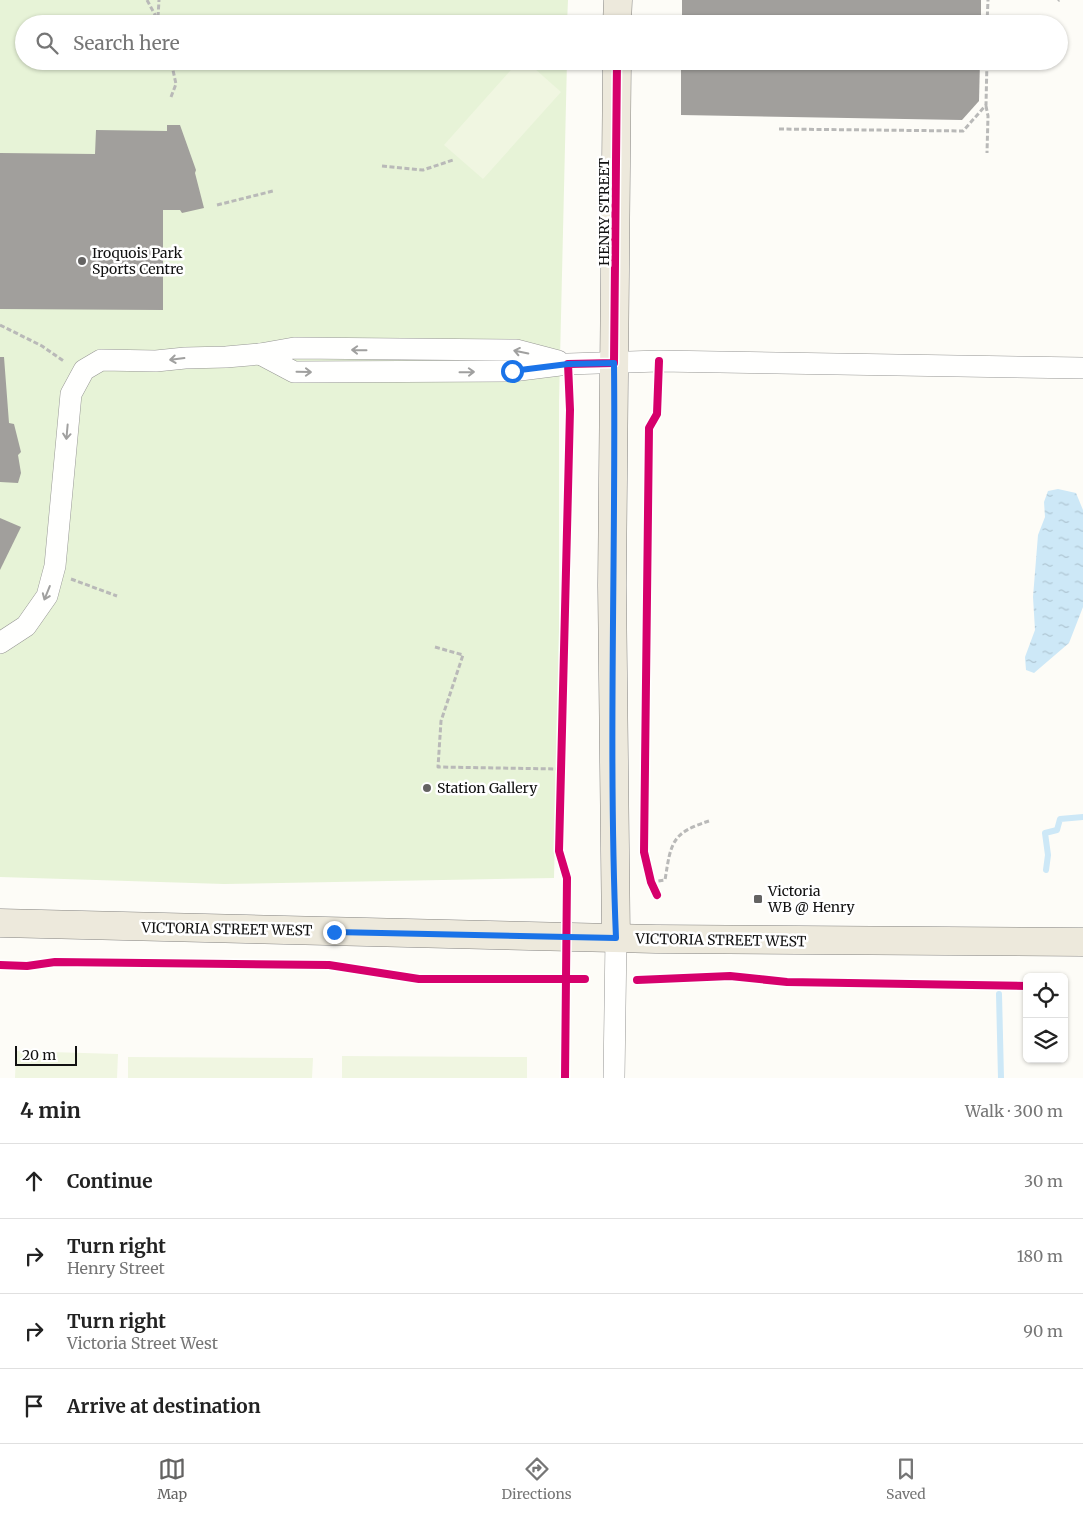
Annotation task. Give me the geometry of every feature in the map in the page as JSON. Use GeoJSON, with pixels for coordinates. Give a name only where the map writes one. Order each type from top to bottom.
{"type":"FeatureCollection","features":[{"type":"Feature","properties":{"kind":"main road"},"geometry":{"type":"LineString","coordinates":[[617,15],[618,0]]}},
{"type":"Feature","properties":{"kind":"main road","name":"HENRY STREET"},"geometry":{"type":"LineString","coordinates":[[616,938],[612,585],[617,70]]}},
{"type":"Feature","properties":{"kind":"main road","name":"VICTORIA STREET WEST"},"geometry":{"type":"LineString","coordinates":[[0,924],[616,938],[1083,942]]}},
{"type":"Feature","properties":{"kind":"street"},"geometry":{"type":"LineString","coordinates":[[0,643],[26,626],[47,596],[55,566],[71,394],[82,373],[101,360],[156,361],[260,354],[294,372],[512,371],[568,364],[659,361],[1083,368]]}},
{"type":"Feature","properties":{"kind":"street"},"geometry":{"type":"LineString","coordinates":[[614,1078],[616,938]]}},
{"type":"Feature","properties":{"kind":"path"},"geometry":{"type":"LineString","coordinates":[[148,0],[157,15]]}},
{"type":"Feature","properties":{"kind":"path"},"geometry":{"type":"LineString","coordinates":[[158,15],[159,0]]}},
{"type":"Feature","properties":{"kind":"path"},"geometry":{"type":"LineString","coordinates":[[988,0],[988,15]]}},
{"type":"Feature","properties":{"kind":"path"},"geometry":{"type":"LineString","coordinates":[[171,97],[176,84],[173,70]]}},
{"type":"Feature","properties":{"kind":"path"},"geometry":{"type":"LineString","coordinates":[[987,70],[987,153]]}},
{"type":"Feature","properties":{"kind":"path"},"geometry":{"type":"LineString","coordinates":[[779,129],[964,131],[986,105]]}},
{"type":"Feature","properties":{"kind":"path"},"geometry":{"type":"LineString","coordinates":[[382,166],[423,170],[453,160]]}},
{"type":"Feature","properties":{"kind":"path"},"geometry":{"type":"LineString","coordinates":[[217,204],[273,191]]}},
{"type":"Feature","properties":{"kind":"path"},"geometry":{"type":"LineString","coordinates":[[0,325],[42,346],[82,373]]}},
{"type":"Feature","properties":{"kind":"path"},"geometry":{"type":"LineString","coordinates":[[55,566],[70,579],[118,596]]}},
{"type":"Feature","properties":{"kind":"path"},"geometry":{"type":"LineString","coordinates":[[436,647],[463,655],[441,721],[438,766],[560,769]]}},
{"type":"Feature","properties":{"kind":"path"},"geometry":{"type":"LineString","coordinates":[[560,760],[560,778]]}},
{"type":"Feature","properties":{"kind":"path"},"geometry":{"type":"LineString","coordinates":[[652,882],[665,880],[670,847],[687,828],[710,820]]}},
{"type":"Feature","properties":{"kind":"green space"},"geometry":{"type":"Polygon","coordinates":[[[0,0],[568,0],[567,15],[15,15],[15,70],[567,70],[559,402],[559,664],[554,878],[224,884],[0,877],[0,0]]]}},
{"type":"Feature","properties":{"kind":"green space"},"geometry":{"type":"Polygon","coordinates":[[[511,70],[536,70],[561,92],[483,179],[444,145],[511,70]]]}},
{"type":"Feature","properties":{"kind":"green space"},"geometry":{"type":"Polygon","coordinates":[[[16,1051],[118,1054],[117,1078],[15,1078],[16,1051]]]}},
{"type":"Feature","properties":{"kind":"green space"},"geometry":{"type":"Polygon","coordinates":[[[342,1056],[527,1057],[527,1078],[342,1078],[342,1056]]]}},
{"type":"Feature","properties":{"kind":"green space"},"geometry":{"type":"Polygon","coordinates":[[[128,1057],[313,1058],[312,1078],[128,1078],[128,1057]]]}},
{"type":"Feature","properties":{"kind":"water"},"geometry":{"type":"Polygon","coordinates":[[[1058,489],[1076,493],[1083,510],[1083,607],[1069,643],[1034,673],[1026,670],[1025,657],[1035,630],[1033,597],[1038,535],[1045,517],[1044,502],[1048,491],[1058,489]]]}},
{"type":"Feature","properties":{"kind":"building"},"geometry":{"type":"Polygon","coordinates":[[[682,0],[981,0],[981,15],[682,15],[682,0]]]}},
{"type":"Feature","properties":{"kind":"building"},"geometry":{"type":"Polygon","coordinates":[[[681,70],[980,70],[979,101],[962,120],[681,115],[681,70]]]}},
{"type":"Feature","properties":{"kind":"building","name":"Iroquois Park Sports Centre"},"geometry":{"type":"Polygon","coordinates":[[[167,125],[180,125],[196,170],[195,173],[204,208],[182,213],[180,210],[163,210],[163,310],[0,309],[0,153],[95,154],[96,130],[167,131],[167,125]]]}},
{"type":"Feature","properties":{"kind":"building"},"geometry":{"type":"Polygon","coordinates":[[[0,357],[4,357],[9,423],[14,424],[21,452],[18,455],[21,473],[18,483],[0,482],[0,357]]]}},
{"type":"Feature","properties":{"kind":"building"},"geometry":{"type":"Polygon","coordinates":[[[0,518],[21,527],[0,570],[0,518]]]}},
{"type":"Feature","properties":{"kind":"waterway"},"geometry":{"type":"LineString","coordinates":[[1046,870],[1048,855],[1045,833],[1057,830],[1060,819],[1083,817]]}},
{"type":"Feature","properties":{"kind":"waterway"},"geometry":{"type":"LineString","coordinates":[[999,994],[1001,1078]]}},
{"type":"Feature","properties":{"kind":"cycle path"},"geometry":{"type":"LineString","coordinates":[[565,1078],[567,878],[559,851],[570,410],[568,364],[614,363],[617,70]]}},
{"type":"Feature","properties":{"kind":"cycle path"},"geometry":{"type":"LineString","coordinates":[[657,895],[651,882],[644,852],[649,428],[657,414],[659,361]]}},
{"type":"Feature","properties":{"kind":"cycle path"},"geometry":{"type":"LineString","coordinates":[[0,965],[27,966],[55,962],[329,965],[419,979],[585,979]]}},
{"type":"Feature","properties":{"kind":"cycle path"},"geometry":{"type":"LineString","coordinates":[[637,980],[730,976],[787,982],[1023,986]]}},
{"type":"Feature","properties":{"kind":"place","name":"Iroquois Park Sports Centre"},"geometry":{"type":"Point","coordinates":[82,261]}},
{"type":"Feature","properties":{"kind":"place","name":"Station Gallery"},"geometry":{"type":"Point","coordinates":[427,788]}},
{"type":"Feature","properties":{"kind":"place","name":"Victoria WB @ Henry"},"geometry":{"type":"Point","coordinates":[758,899]}},
{"type":"Feature","properties":{"kind":"route"},"geometry":{"type":"LineString","coordinates":[[334,932],[616,938],[612,585],[614,363],[568,364],[512,371]]}}]}
